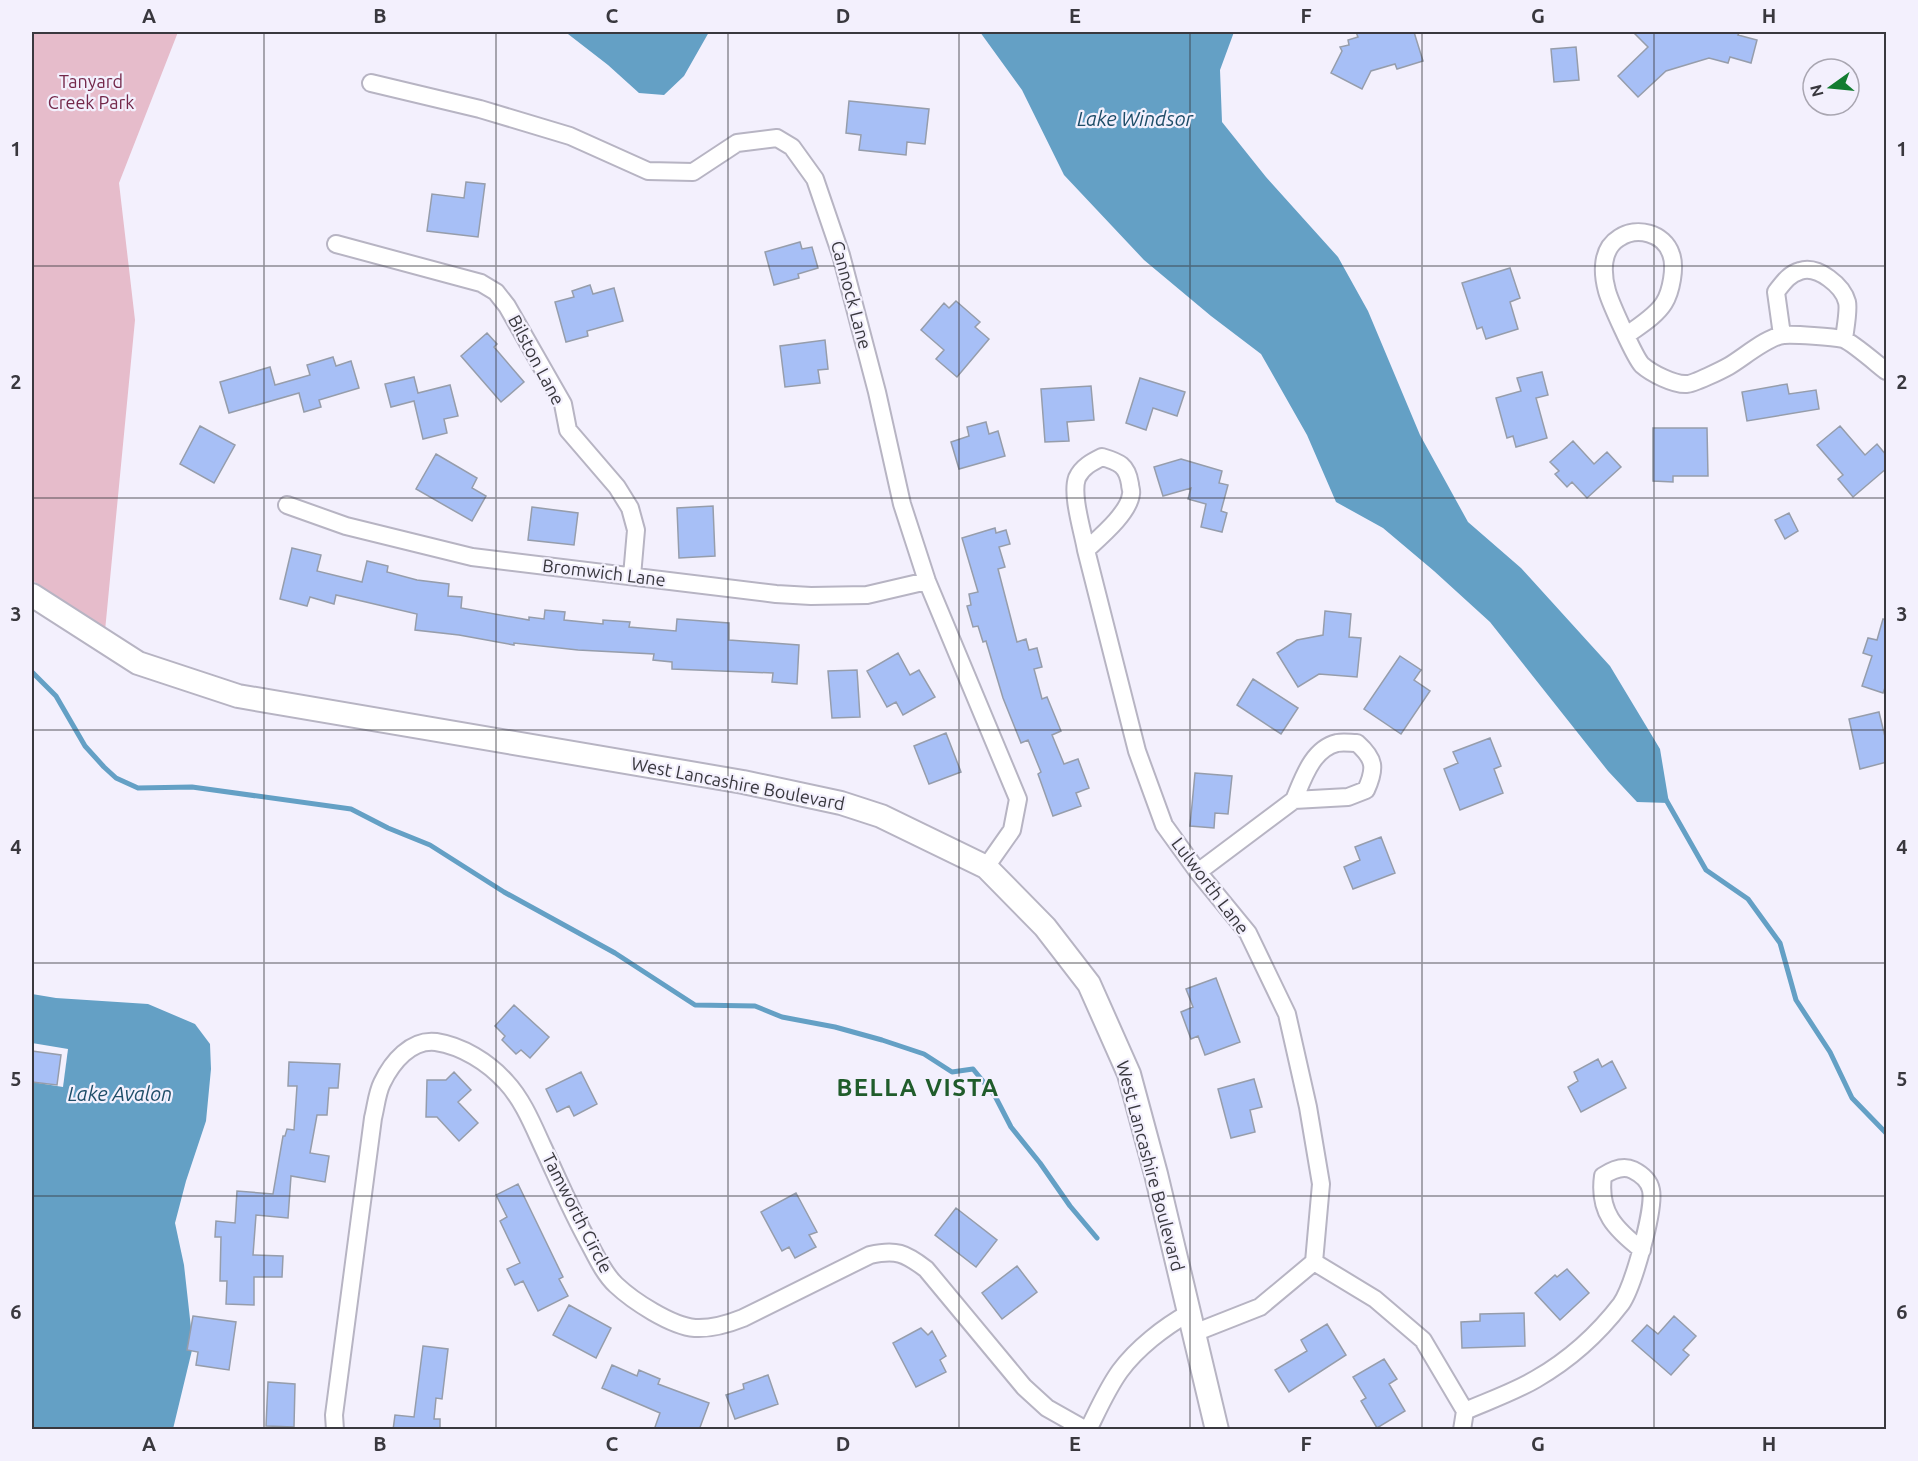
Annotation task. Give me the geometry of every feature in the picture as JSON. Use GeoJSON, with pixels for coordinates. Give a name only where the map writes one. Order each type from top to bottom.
{"type":"FeatureCollection","features":[{"type":"Feature","properties":{"kind":"main road","name":"West Lancashire Boulevard"},"geometry":{"type":"LineString","coordinates":[[32,595],[138,663],[238,696],[731,780],[841,803],[880,816],[986,867],[1046,927],[1089,984],[1129,1074],[1156,1173],[1217,1430]]}},
{"type":"Feature","properties":{"kind":"street","name":"Cannock Lane"},"geometry":{"type":"LineString","coordinates":[[371,83],[480,109],[570,136],[648,171],[693,172],[737,143],[777,138],[792,147],[815,179],[841,255],[877,392],[902,504],[927,581],[1018,799],[1012,830],[986,867]]}},
{"type":"Feature","properties":{"kind":"street"},"geometry":{"type":"LineString","coordinates":[[1627,335],[1646,321],[1664,303],[1673,280],[1672,255],[1661,239],[1648,232],[1634,232],[1620,236],[1611,243],[1605,259],[1603,278],[1609,298],[1641,364],[1662,378],[1688,384],[1728,367],[1754,349],[1782,335],[1844,339],[1887,371]]}},
{"type":"Feature","properties":{"kind":"street","name":"Bilston Lane"},"geometry":{"type":"LineString","coordinates":[[336,244],[481,283],[496,292],[507,306],[563,404],[568,430],[617,487],[630,508],[636,530],[632,576]]}},
{"type":"Feature","properties":{"kind":"street"},"geometry":{"type":"LineString","coordinates":[[1782,335],[1776,292],[1787,278],[1802,270],[1818,272],[1833,279],[1848,302],[1844,339]]}},
{"type":"Feature","properties":{"kind":"street","name":"Lulworth Lane"},"geometry":{"type":"LineString","coordinates":[[1086,549],[1114,523],[1125,509],[1131,494],[1128,473],[1118,462],[1102,457],[1087,464],[1077,479],[1076,497],[1086,549],[1137,751],[1164,825],[1198,872],[1248,933],[1287,1014],[1308,1107],[1321,1184],[1314,1262]]}},
{"type":"Feature","properties":{"kind":"street","name":"Bromwich Lane"},"geometry":{"type":"LineString","coordinates":[[287,505],[346,526],[472,557],[632,576],[811,596],[867,595],[927,581]]}},
{"type":"Feature","properties":{"kind":"street"},"geometry":{"type":"LineString","coordinates":[[1198,872],[1294,800],[1317,754],[1337,743],[1357,743],[1369,754],[1373,774],[1366,790],[1348,797],[1294,800]]}},
{"type":"Feature","properties":{"kind":"street","name":"Tamworth Circle"},"geometry":{"type":"LineString","coordinates":[[335,1430],[334,1415],[373,1118],[381,1084],[399,1056],[412,1047],[428,1041],[464,1050],[484,1062],[507,1082],[527,1113],[582,1230],[614,1284],[658,1314],[675,1322],[694,1328],[722,1326],[743,1318],[870,1255],[900,1252],[926,1269],[1024,1387],[1047,1408],[1087,1430],[1121,1370],[1166,1328],[1191,1323]]}},
{"type":"Feature","properties":{"kind":"street"},"geometry":{"type":"LineString","coordinates":[[1465,1411],[1535,1380],[1590,1340],[1623,1301],[1642,1250],[1651,1204],[1651,1188],[1642,1175],[1629,1168],[1612,1169],[1603,1176],[1601,1191],[1606,1210],[1615,1227],[1642,1250]]}},
{"type":"Feature","properties":{"kind":"street"},"geometry":{"type":"LineString","coordinates":[[1191,1323],[1260,1307],[1314,1262],[1375,1299],[1424,1340],[1465,1411],[1462,1430]]}},
{"type":"Feature","properties":{"kind":"green space","name":"Tanyard Creek Park"},"geometry":{"type":"Polygon","coordinates":[[[32,32],[178,32],[119,183],[135,320],[105,631],[32,580],[32,32]]]}},
{"type":"Feature","properties":{"kind":"water"},"geometry":{"type":"Polygon","coordinates":[[[559,32],[709,32],[684,76],[664,95],[639,93],[568,34],[559,32]]]}},
{"type":"Feature","properties":{"kind":"water","name":"Lake Windsor"},"geometry":{"type":"Polygon","coordinates":[[[980,32],[1234,32],[1220,70],[1222,122],[1266,177],[1338,257],[1368,311],[1420,435],[1468,522],[1521,568],[1610,666],[1660,749],[1669,803],[1637,802],[1608,771],[1490,622],[1383,528],[1336,502],[1307,435],[1261,354],[1144,260],[1064,175],[1022,90],[980,32]]]}},
{"type":"Feature","properties":{"kind":"water","name":"Lake Avalon"},"geometry":{"type":"Polygon","coordinates":[[[32,994],[56,998],[148,1004],[195,1024],[210,1044],[211,1069],[206,1121],[175,1223],[184,1265],[193,1346],[173,1429],[32,1429],[32,994]]]}},
{"type":"Feature","properties":{"kind":"pier"},"geometry":{"type":"Polygon","coordinates":[[[32,1043],[68,1049],[63,1087],[32,1082],[32,1043]]]}},
{"type":"Feature","properties":{"kind":"building"},"geometry":{"type":"Polygon","coordinates":[[[1356,32],[1414,32],[1423,61],[1397,69],[1395,64],[1371,71],[1362,89],[1331,73],[1342,51],[1340,47],[1349,45],[1348,40],[1358,37],[1356,32]]]}},
{"type":"Feature","properties":{"kind":"building"},"geometry":{"type":"Polygon","coordinates":[[[1633,32],[1740,32],[1738,35],[1757,40],[1751,63],[1730,57],[1728,63],[1709,58],[1666,71],[1638,97],[1618,76],[1648,47],[1633,32]]]}},
{"type":"Feature","properties":{"kind":"building"},"geometry":{"type":"Polygon","coordinates":[[[1576,47],[1579,80],[1554,82],[1551,49],[1576,47]]]}},
{"type":"Feature","properties":{"kind":"building"},"geometry":{"type":"Polygon","coordinates":[[[849,101],[929,109],[925,144],[907,142],[906,155],[859,150],[861,135],[846,133],[849,101]]]}},
{"type":"Feature","properties":{"kind":"building"},"geometry":{"type":"Polygon","coordinates":[[[466,182],[485,184],[478,237],[427,231],[432,194],[464,198],[466,182]]]}},
{"type":"Feature","properties":{"kind":"building"},"geometry":{"type":"Polygon","coordinates":[[[800,242],[802,249],[812,247],[818,268],[798,274],[799,278],[774,285],[765,252],[800,242]]]}},
{"type":"Feature","properties":{"kind":"building"},"geometry":{"type":"Polygon","coordinates":[[[1510,268],[1520,298],[1510,302],[1518,329],[1486,339],[1482,327],[1477,329],[1462,283],[1510,268]]]}},
{"type":"Feature","properties":{"kind":"building"},"geometry":{"type":"Polygon","coordinates":[[[590,285],[593,294],[614,288],[623,321],[587,331],[588,336],[566,342],[555,302],[574,297],[572,291],[590,285]]]}},
{"type":"Feature","properties":{"kind":"building"},"geometry":{"type":"Polygon","coordinates":[[[956,301],[980,322],[975,327],[989,339],[957,377],[936,359],[944,350],[921,330],[944,303],[949,308],[956,301]]]}},
{"type":"Feature","properties":{"kind":"building"},"geometry":{"type":"Polygon","coordinates":[[[487,333],[497,344],[494,347],[524,382],[501,402],[461,356],[487,333]]]}},
{"type":"Feature","properties":{"kind":"building"},"geometry":{"type":"Polygon","coordinates":[[[825,340],[828,369],[818,370],[820,383],[785,387],[780,346],[825,340]]]}},
{"type":"Feature","properties":{"kind":"building"},"geometry":{"type":"Polygon","coordinates":[[[333,357],[336,366],[351,361],[359,388],[319,400],[321,407],[304,412],[299,393],[229,413],[220,382],[270,367],[275,385],[310,375],[307,365],[333,357]]]}},
{"type":"Feature","properties":{"kind":"building"},"geometry":{"type":"Polygon","coordinates":[[[1542,372],[1548,395],[1536,398],[1547,438],[1516,447],[1513,436],[1507,438],[1496,398],[1521,391],[1517,378],[1542,372]]]}},
{"type":"Feature","properties":{"kind":"building"},"geometry":{"type":"Polygon","coordinates":[[[414,377],[418,393],[450,385],[458,416],[444,419],[447,433],[423,439],[414,401],[391,407],[385,384],[414,377]]]}},
{"type":"Feature","properties":{"kind":"building"},"geometry":{"type":"Polygon","coordinates":[[[1140,378],[1185,392],[1177,416],[1153,408],[1146,430],[1126,423],[1140,378]]]}},
{"type":"Feature","properties":{"kind":"building"},"geometry":{"type":"Polygon","coordinates":[[[1787,384],[1789,394],[1816,390],[1819,409],[1747,421],[1742,392],[1787,384]]]}},
{"type":"Feature","properties":{"kind":"building"},"geometry":{"type":"Polygon","coordinates":[[[1091,386],[1094,420],[1067,422],[1069,441],[1045,442],[1041,389],[1091,386]]]}},
{"type":"Feature","properties":{"kind":"building"},"geometry":{"type":"Polygon","coordinates":[[[986,422],[989,434],[998,431],[1005,456],[959,469],[951,442],[969,436],[967,427],[986,422]]]}},
{"type":"Feature","properties":{"kind":"building"},"geometry":{"type":"Polygon","coordinates":[[[200,426],[235,445],[214,483],[180,464],[200,426]]]}},
{"type":"Feature","properties":{"kind":"building"},"geometry":{"type":"Polygon","coordinates":[[[1840,426],[1865,455],[1877,444],[1887,456],[1887,468],[1853,497],[1838,479],[1843,475],[1817,445],[1840,426]]]}},
{"type":"Feature","properties":{"kind":"building"},"geometry":{"type":"Polygon","coordinates":[[[1653,428],[1707,428],[1708,476],[1673,476],[1673,482],[1653,481],[1653,428]]]}},
{"type":"Feature","properties":{"kind":"building"},"geometry":{"type":"Polygon","coordinates":[[[1573,441],[1594,464],[1607,452],[1621,467],[1587,498],[1572,482],[1567,487],[1555,474],[1559,471],[1550,462],[1573,441]]]}},
{"type":"Feature","properties":{"kind":"building"},"geometry":{"type":"Polygon","coordinates":[[[436,454],[477,478],[472,488],[486,496],[472,521],[416,489],[436,454]]]}},
{"type":"Feature","properties":{"kind":"building"},"geometry":{"type":"Polygon","coordinates":[[[1181,459],[1222,471],[1219,483],[1228,485],[1221,511],[1227,513],[1222,532],[1201,527],[1206,504],[1188,499],[1191,488],[1163,496],[1154,467],[1181,459]]]}},
{"type":"Feature","properties":{"kind":"building"},"geometry":{"type":"Polygon","coordinates":[[[713,506],[715,556],[679,558],[677,508],[713,506]]]}},
{"type":"Feature","properties":{"kind":"building"},"geometry":{"type":"Polygon","coordinates":[[[532,507],[578,513],[574,545],[528,540],[532,507]]]}},
{"type":"Feature","properties":{"kind":"building"},"geometry":{"type":"Polygon","coordinates":[[[1789,513],[1798,531],[1785,539],[1775,520],[1789,513]]]}},
{"type":"Feature","properties":{"kind":"building"},"geometry":{"type":"Polygon","coordinates":[[[995,528],[996,533],[1006,530],[1010,544],[999,547],[1005,567],[998,569],[1017,642],[1026,639],[1029,650],[1037,648],[1042,667],[1034,669],[1042,699],[1047,697],[1061,731],[1052,735],[1064,764],[1078,759],[1089,788],[1076,793],[1081,806],[1053,816],[1038,774],[1041,772],[1028,740],[1021,743],[1003,698],[986,641],[983,642],[978,626],[973,627],[967,606],[971,605],[969,594],[978,592],[962,538],[995,528]]]}},
{"type":"Feature","properties":{"kind":"building"},"geometry":{"type":"Polygon","coordinates":[[[292,548],[321,555],[317,571],[362,582],[367,561],[388,566],[387,572],[417,580],[449,584],[448,596],[462,597],[461,608],[529,620],[529,617],[544,619],[545,610],[565,612],[564,620],[603,624],[603,620],[630,622],[629,627],[676,631],[677,619],[729,623],[729,640],[799,645],[797,684],[772,682],[773,673],[672,669],[672,662],[653,660],[654,654],[578,650],[514,643],[514,645],[415,630],[417,614],[336,595],[334,604],[310,597],[307,606],[280,599],[292,548]]]}},
{"type":"Feature","properties":{"kind":"building"},"geometry":{"type":"Polygon","coordinates":[[[1325,611],[1351,614],[1349,637],[1361,638],[1357,677],[1319,674],[1298,687],[1277,653],[1297,640],[1323,635],[1325,611]]]}},
{"type":"Feature","properties":{"kind":"building"},"geometry":{"type":"Polygon","coordinates":[[[1883,619],[1887,620],[1887,682],[1883,693],[1862,686],[1872,656],[1863,653],[1868,638],[1877,640],[1883,619]]]}},
{"type":"Feature","properties":{"kind":"building"},"geometry":{"type":"Polygon","coordinates":[[[898,653],[910,675],[919,670],[935,697],[903,715],[896,702],[887,707],[867,671],[898,653]]]}},
{"type":"Feature","properties":{"kind":"building"},"geometry":{"type":"Polygon","coordinates":[[[1400,656],[1421,670],[1414,680],[1430,691],[1401,734],[1364,709],[1400,656]]]}},
{"type":"Feature","properties":{"kind":"building"},"geometry":{"type":"Polygon","coordinates":[[[857,670],[860,717],[832,718],[828,671],[857,670]]]}},
{"type":"Feature","properties":{"kind":"building"},"geometry":{"type":"Polygon","coordinates":[[[1253,679],[1298,708],[1281,734],[1237,705],[1253,679]]]}},
{"type":"Feature","properties":{"kind":"building"},"geometry":{"type":"Polygon","coordinates":[[[1879,712],[1887,745],[1887,762],[1860,769],[1849,719],[1879,712]]]}},
{"type":"Feature","properties":{"kind":"building"},"geometry":{"type":"Polygon","coordinates":[[[946,733],[961,772],[929,784],[914,746],[946,733]]]}},
{"type":"Feature","properties":{"kind":"building"},"geometry":{"type":"Polygon","coordinates":[[[1490,738],[1501,766],[1494,769],[1503,793],[1460,810],[1444,769],[1458,763],[1453,752],[1490,738]]]}},
{"type":"Feature","properties":{"kind":"building"},"geometry":{"type":"Polygon","coordinates":[[[1195,773],[1232,776],[1228,814],[1215,813],[1214,828],[1190,826],[1195,773]]]}},
{"type":"Feature","properties":{"kind":"building"},"geometry":{"type":"Polygon","coordinates":[[[1381,837],[1395,873],[1353,889],[1344,867],[1360,860],[1355,847],[1381,837]]]}},
{"type":"Feature","properties":{"kind":"building"},"geometry":{"type":"Polygon","coordinates":[[[1216,978],[1240,1042],[1205,1055],[1198,1036],[1191,1039],[1181,1012],[1193,1007],[1186,989],[1216,978]]]}},
{"type":"Feature","properties":{"kind":"building"},"geometry":{"type":"Polygon","coordinates":[[[514,1005],[549,1037],[530,1058],[521,1050],[516,1054],[502,1040],[505,1036],[495,1026],[514,1005]]]}},
{"type":"Feature","properties":{"kind":"building"},"geometry":{"type":"Polygon","coordinates":[[[32,1051],[61,1055],[57,1085],[32,1082],[32,1051]]]}},
{"type":"Feature","properties":{"kind":"building"},"geometry":{"type":"Polygon","coordinates":[[[1598,1059],[1602,1067],[1612,1061],[1626,1088],[1581,1112],[1568,1087],[1578,1081],[1574,1072],[1598,1059]]]}},
{"type":"Feature","properties":{"kind":"building"},"geometry":{"type":"Polygon","coordinates":[[[289,1062],[340,1064],[338,1088],[329,1088],[327,1115],[317,1115],[310,1153],[329,1156],[325,1182],[291,1176],[288,1218],[256,1215],[253,1255],[283,1256],[282,1277],[254,1277],[254,1305],[226,1304],[227,1281],[220,1281],[221,1237],[215,1237],[216,1221],[235,1223],[237,1191],[273,1194],[283,1136],[287,1129],[294,1130],[297,1086],[288,1086],[289,1062]]]}},
{"type":"Feature","properties":{"kind":"building"},"geometry":{"type":"Polygon","coordinates":[[[454,1072],[471,1090],[458,1102],[478,1123],[459,1141],[437,1117],[426,1117],[427,1080],[446,1080],[454,1072]]]}},
{"type":"Feature","properties":{"kind":"building"},"geometry":{"type":"Polygon","coordinates":[[[581,1072],[597,1104],[574,1116],[569,1106],[557,1112],[546,1089],[581,1072]]]}},
{"type":"Feature","properties":{"kind":"building"},"geometry":{"type":"Polygon","coordinates":[[[1254,1079],[1262,1107],[1250,1110],[1255,1132],[1231,1138],[1218,1089],[1254,1079]]]}},
{"type":"Feature","properties":{"kind":"building"},"geometry":{"type":"Polygon","coordinates":[[[518,1184],[563,1277],[559,1279],[568,1296],[538,1311],[523,1281],[515,1285],[507,1269],[520,1263],[500,1221],[507,1217],[496,1195],[518,1184]]]}},
{"type":"Feature","properties":{"kind":"building"},"geometry":{"type":"Polygon","coordinates":[[[796,1193],[817,1232],[809,1235],[816,1247],[795,1258],[789,1247],[782,1251],[761,1212],[796,1193]]]}},
{"type":"Feature","properties":{"kind":"building"},"geometry":{"type":"Polygon","coordinates":[[[956,1208],[997,1240],[976,1267],[935,1235],[956,1208]]]}},
{"type":"Feature","properties":{"kind":"building"},"geometry":{"type":"Polygon","coordinates":[[[1017,1266],[1037,1292],[1002,1319],[982,1293],[1017,1266]]]}},
{"type":"Feature","properties":{"kind":"building"},"geometry":{"type":"Polygon","coordinates":[[[1567,1269],[1589,1293],[1560,1320],[1535,1293],[1555,1275],[1557,1277],[1567,1269]]]}},
{"type":"Feature","properties":{"kind":"building"},"geometry":{"type":"Polygon","coordinates":[[[569,1305],[611,1328],[596,1358],[553,1335],[569,1305]]]}},
{"type":"Feature","properties":{"kind":"building"},"geometry":{"type":"Polygon","coordinates":[[[1524,1313],[1525,1346],[1462,1348],[1461,1322],[1480,1321],[1480,1314],[1524,1313]]]}},
{"type":"Feature","properties":{"kind":"building"},"geometry":{"type":"Polygon","coordinates":[[[193,1316],[236,1322],[229,1370],[196,1365],[198,1352],[187,1350],[193,1316]]]}},
{"type":"Feature","properties":{"kind":"building"},"geometry":{"type":"Polygon","coordinates":[[[1674,1316],[1696,1336],[1683,1350],[1689,1355],[1671,1375],[1632,1341],[1647,1325],[1658,1334],[1674,1316]]]}},
{"type":"Feature","properties":{"kind":"building"},"geometry":{"type":"Polygon","coordinates":[[[1327,1324],[1346,1355],[1289,1392],[1275,1370],[1307,1351],[1301,1340],[1327,1324]]]}},
{"type":"Feature","properties":{"kind":"building"},"geometry":{"type":"Polygon","coordinates":[[[921,1328],[928,1335],[932,1331],[946,1356],[940,1360],[946,1372],[916,1387],[893,1343],[921,1328]]]}},
{"type":"Feature","properties":{"kind":"building"},"geometry":{"type":"Polygon","coordinates":[[[423,1346],[448,1349],[442,1399],[436,1398],[434,1419],[440,1419],[440,1430],[393,1430],[395,1415],[414,1417],[423,1346]]]}},
{"type":"Feature","properties":{"kind":"building"},"geometry":{"type":"Polygon","coordinates":[[[1384,1359],[1397,1379],[1389,1384],[1405,1411],[1377,1428],[1361,1401],[1366,1398],[1353,1377],[1384,1359]]]}},
{"type":"Feature","properties":{"kind":"building"},"geometry":{"type":"Polygon","coordinates":[[[612,1365],[637,1376],[639,1370],[660,1379],[658,1384],[709,1403],[699,1430],[654,1430],[660,1413],[602,1388],[612,1365]]]}},
{"type":"Feature","properties":{"kind":"building"},"geometry":{"type":"Polygon","coordinates":[[[768,1375],[778,1404],[735,1419],[726,1395],[744,1389],[743,1384],[768,1375]]]}},
{"type":"Feature","properties":{"kind":"building"},"geometry":{"type":"Polygon","coordinates":[[[268,1382],[295,1384],[294,1427],[266,1426],[268,1382]]]}},
{"type":"Feature","properties":{"kind":"waterway"},"geometry":{"type":"LineString","coordinates":[[32,672],[56,696],[85,746],[104,767],[116,778],[138,788],[192,787],[351,809],[388,828],[430,845],[504,892],[615,953],[695,1005],[755,1006],[782,1017],[835,1027],[924,1054],[952,1072],[973,1069],[995,1096],[1011,1127],[1097,1238]]}},
{"type":"Feature","properties":{"kind":"waterway"},"geometry":{"type":"LineString","coordinates":[[1665,798],[1706,870],[1748,899],[1780,943],[1796,1000],[1830,1052],[1852,1098],[1886,1133]]}},
{"type":"Feature","properties":{"kind":"district","name":"BELLA VISTA"},"geometry":{"type":"Point","coordinates":[918,1088]}}]}
